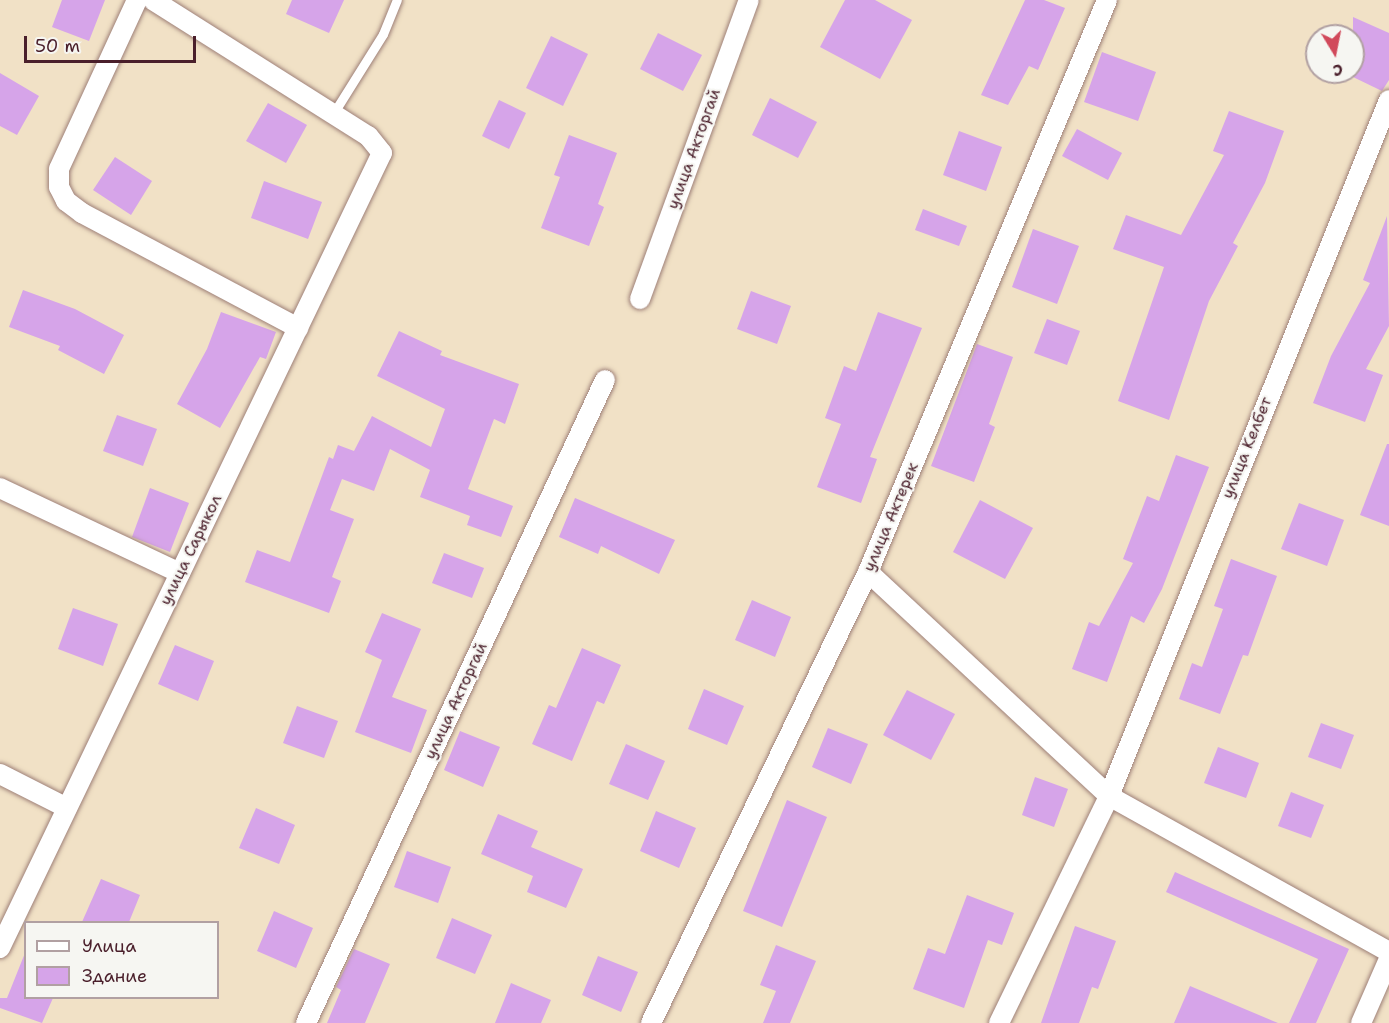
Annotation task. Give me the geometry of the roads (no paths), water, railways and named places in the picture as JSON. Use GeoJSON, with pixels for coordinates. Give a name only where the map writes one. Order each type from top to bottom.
{"type":"FeatureCollection","features":[{"type":"Feature","properties":{"kind":"street"},"geometry":{"type":"LineString","coordinates":[[137,0],[59,169],[59,187],[66,201],[82,213],[298,328]]}},
{"type":"Feature","properties":{"kind":"street"},"geometry":{"type":"LineString","coordinates":[[153,0],[333,114]]}},
{"type":"Feature","properties":{"kind":"street","name":"улица Акторгай"},"geometry":{"type":"LineString","coordinates":[[640,299],[748,0]]}},
{"type":"Feature","properties":{"kind":"street","name":"улица Актерек"},"geometry":{"type":"LineString","coordinates":[[651,1023],[868,572],[1107,0]]}},
{"type":"Feature","properties":{"kind":"street","name":"улица Келбет"},"geometry":{"type":"LineString","coordinates":[[999,1023],[1109,796],[1389,100]]}},
{"type":"Feature","properties":{"kind":"street","name":"улица Сарыкол"},"geometry":{"type":"LineString","coordinates":[[0,948],[382,153],[368,136],[333,114]]}},
{"type":"Feature","properties":{"kind":"street","name":"улица Акторгай"},"geometry":{"type":"LineString","coordinates":[[306,1023],[605,380]]}},
{"type":"Feature","properties":{"kind":"street"},"geometry":{"type":"LineString","coordinates":[[0,488],[180,573]]}},
{"type":"Feature","properties":{"kind":"street"},"geometry":{"type":"LineString","coordinates":[[868,572],[1109,796],[1389,952]]}},
{"type":"Feature","properties":{"kind":"street"},"geometry":{"type":"LineString","coordinates":[[0,774],[67,808]]}},
{"type":"Feature","properties":{"kind":"street"},"geometry":{"type":"LineString","coordinates":[[1361,1023],[1389,959]]}},
{"type":"Feature","properties":{"kind":"lane"},"geometry":{"type":"LineString","coordinates":[[333,114],[383,34],[397,0]]}}]}
